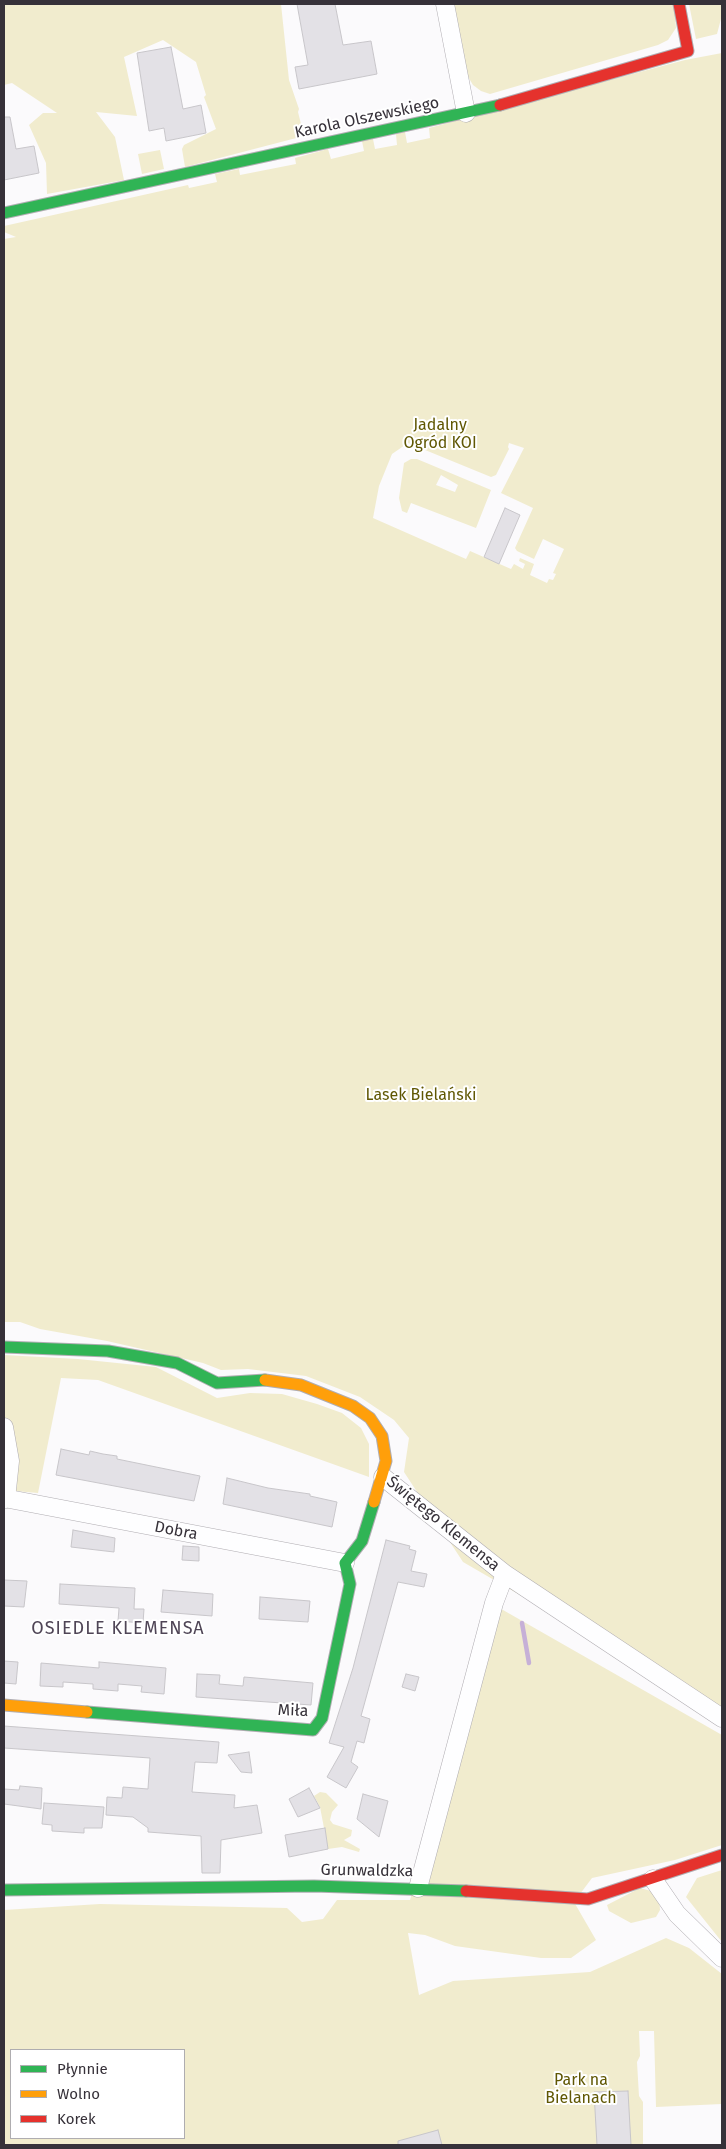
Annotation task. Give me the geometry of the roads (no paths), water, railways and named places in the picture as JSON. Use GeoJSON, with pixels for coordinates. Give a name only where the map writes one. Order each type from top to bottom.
{"type":"FeatureCollection","features":[{"type":"Feature","properties":{"kind":"street"},"geometry":{"type":"LineString","coordinates":[[445,4],[466,113]]}},
{"type":"Feature","properties":{"kind":"street","name":"Karola Olszewskiego"},"geometry":{"type":"LineString","coordinates":[[4,213],[502,105],[688,51],[679,4]]}},
{"type":"Feature","properties":{"kind":"street","name":"Świętego Klemensa"},"geometry":{"type":"LineString","coordinates":[[4,1347],[108,1351],[177,1362],[217,1383],[268,1380],[301,1385],[353,1406],[375,1424],[382,1436],[386,1453],[383,1477],[505,1574],[722,1718]]}},
{"type":"Feature","properties":{"kind":"street","name":"Dobra"},"geometry":{"type":"LineString","coordinates":[[4,1427],[10,1461],[5,1499],[345,1564]]}},
{"type":"Feature","properties":{"kind":"street"},"geometry":{"type":"LineString","coordinates":[[345,1564],[362,1542],[383,1477]]}},
{"type":"Feature","properties":{"kind":"street","name":"Miła"},"geometry":{"type":"LineString","coordinates":[[4,1705],[309,1731],[318,1726],[322,1718],[350,1584],[345,1564]]}},
{"type":"Feature","properties":{"kind":"street"},"geometry":{"type":"LineString","coordinates":[[418,1888],[494,1603],[505,1574]]}},
{"type":"Feature","properties":{"kind":"street","name":"Grunwaldzka"},"geometry":{"type":"LineString","coordinates":[[4,1890],[314,1886],[418,1888],[588,1899],[722,1855]]}},
{"type":"Feature","properties":{"kind":"street"},"geometry":{"type":"LineString","coordinates":[[653,1878],[677,1914],[722,1958]]}},
{"type":"Feature","properties":{"kind":"waterway"},"geometry":{"type":"LineString","coordinates":[[522,1623],[529,1663]]}},
{"type":"Feature","properties":{"kind":"district","name":"OSIEDLE KLEMENSA"},"geometry":{"type":"Point","coordinates":[118,1629]}},
{"type":"Feature","properties":{"kind":"park label","name":"Jadalny Ogród KOI"},"geometry":{"type":"Point","coordinates":[440,435]}},
{"type":"Feature","properties":{"kind":"park label","name":"Lasek Bielański"},"geometry":{"type":"Point","coordinates":[421,1096]}},
{"type":"Feature","properties":{"kind":"park label","name":"Park na Bielanach"},"geometry":{"type":"Point","coordinates":[581,2090]}}]}
